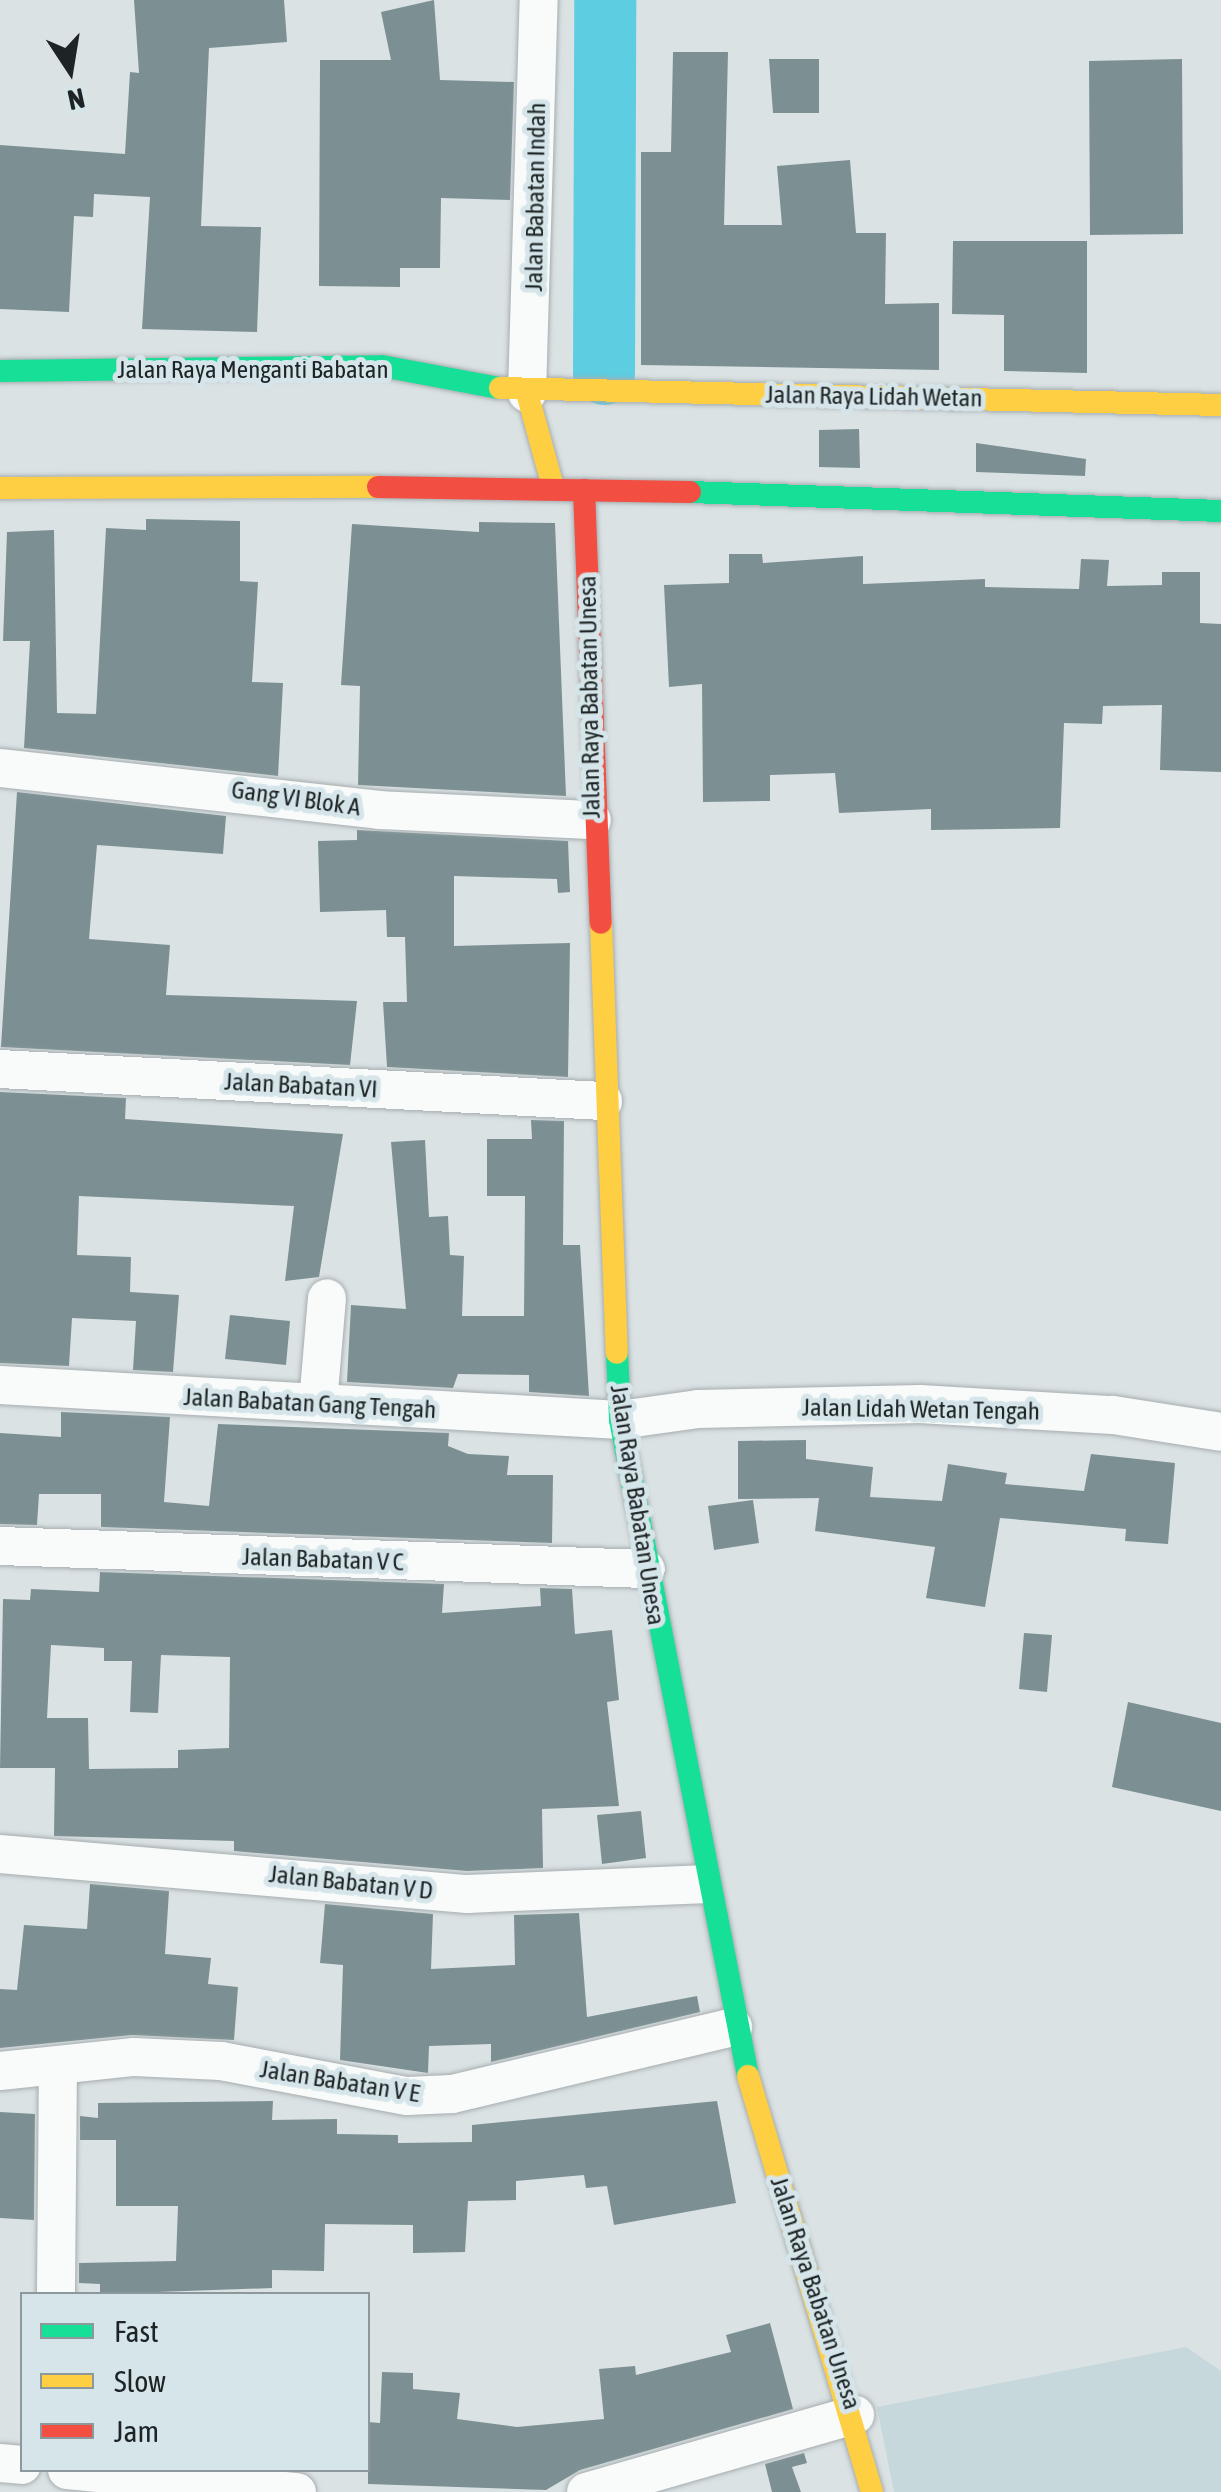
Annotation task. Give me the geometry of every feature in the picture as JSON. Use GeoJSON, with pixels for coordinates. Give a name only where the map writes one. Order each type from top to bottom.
{"type":"FeatureCollection","features":[{"type":"Feature","properties":{"kind":"main road","name":"Jalan Raya Menganti Babatan"},"geometry":{"type":"LineString","coordinates":[[0,370],[382,366],[527,393]]}},
{"type":"Feature","properties":{"kind":"main road","name":"Jalan Raya Lidah Wetan"},"geometry":{"type":"LineString","coordinates":[[527,393],[1221,404]]}},
{"type":"Feature","properties":{"kind":"main road"},"geometry":{"type":"LineString","coordinates":[[527,393],[552,487]]}},
{"type":"Feature","properties":{"kind":"main road"},"geometry":{"type":"LineString","coordinates":[[0,488],[552,487],[1221,510]]}},
{"type":"Feature","properties":{"kind":"main road","name":"Jalan Raya Babatan Unesa"},"geometry":{"type":"LineString","coordinates":[[584,490],[592,820],[620,1420],[702,1884],[733,2028],[855,2416],[872,2492]]}},
{"type":"Feature","properties":{"kind":"street","name":"Jalan Babatan Indah"},"geometry":{"type":"LineString","coordinates":[[527,393],[538,0]]}},
{"type":"Feature","properties":{"kind":"street","name":"Gang VI Blok A"},"geometry":{"type":"LineString","coordinates":[[0,768],[379,810],[592,820]]}},
{"type":"Feature","properties":{"kind":"street","name":"Jalan Babatan VI"},"geometry":{"type":"LineString","coordinates":[[0,1068],[603,1101]]}},
{"type":"Feature","properties":{"kind":"street"},"geometry":{"type":"LineString","coordinates":[[318,1404],[327,1298]]}},
{"type":"Feature","properties":{"kind":"street","name":"Jalan Babatan Gang Tengah"},"geometry":{"type":"LineString","coordinates":[[0,1385],[620,1420]]}},
{"type":"Feature","properties":{"kind":"street","name":"Jalan Lidah Wetan Tengah"},"geometry":{"type":"LineString","coordinates":[[620,1420],[698,1409],[920,1404],[1113,1415],[1221,1432]]}},
{"type":"Feature","properties":{"kind":"street","name":"Jalan Babatan V C"},"geometry":{"type":"LineString","coordinates":[[0,1546],[646,1569]]}},
{"type":"Feature","properties":{"kind":"street","name":"Jalan Babatan V D"},"geometry":{"type":"LineString","coordinates":[[0,1854],[466,1894],[702,1884]]}},
{"type":"Feature","properties":{"kind":"street","name":"Jalan Babatan V E"},"geometry":{"type":"LineString","coordinates":[[0,2070],[58,2072],[134,2058],[221,2061],[407,2096],[452,2094],[733,2028]]}},
{"type":"Feature","properties":{"kind":"street"},"geometry":{"type":"LineString","coordinates":[[56,2291],[58,2072]]}},
{"type":"Feature","properties":{"kind":"street"},"geometry":{"type":"LineString","coordinates":[[586,2492],[855,2416]]}},
{"type":"Feature","properties":{"kind":"street"},"geometry":{"type":"LineString","coordinates":[[87,2472],[297,2492]]}},
{"type":"Feature","properties":{"kind":"shaded area"},"geometry":{"type":"Polygon","coordinates":[[[1186,2347],[1221,2371],[1221,2492],[894,2492],[877,2407],[1186,2347]]]}},
{"type":"Feature","properties":{"kind":"building"},"geometry":{"type":"Polygon","coordinates":[[[134,0],[284,0],[287,42],[209,48],[201,226],[261,227],[257,332],[142,329],[150,197],[94,194],[93,217],[74,216],[69,312],[0,309],[0,145],[125,154],[130,72],[139,73],[134,0]]]}},
{"type":"Feature","properties":{"kind":"building"},"geometry":{"type":"Polygon","coordinates":[[[434,0],[440,80],[514,82],[510,200],[441,198],[440,268],[400,268],[400,287],[319,286],[320,60],[391,60],[381,12],[434,0]]]}},
{"type":"Feature","properties":{"kind":"building"},"geometry":{"type":"Polygon","coordinates":[[[673,52],[728,52],[724,225],[782,225],[777,166],[850,160],[856,233],[886,233],[885,304],[939,303],[939,370],[641,365],[641,152],[671,152],[673,52]]]}},
{"type":"Feature","properties":{"kind":"building"},"geometry":{"type":"Polygon","coordinates":[[[769,59],[819,59],[819,113],[773,113],[769,59]]]}},
{"type":"Feature","properties":{"kind":"building"},"geometry":{"type":"Polygon","coordinates":[[[1182,59],[1183,234],[1090,235],[1089,61],[1182,59]]]}},
{"type":"Feature","properties":{"kind":"building"},"geometry":{"type":"Polygon","coordinates":[[[953,241],[1087,241],[1087,373],[1004,371],[1004,315],[952,314],[953,241]]]}},
{"type":"Feature","properties":{"kind":"building"},"geometry":{"type":"Polygon","coordinates":[[[859,429],[860,468],[819,467],[819,430],[859,429]]]}},
{"type":"Feature","properties":{"kind":"building"},"geometry":{"type":"Polygon","coordinates":[[[976,443],[1086,459],[1085,476],[976,472],[976,443]]]}},
{"type":"Feature","properties":{"kind":"building"},"geometry":{"type":"Polygon","coordinates":[[[146,519],[240,521],[240,581],[258,582],[252,682],[283,683],[278,776],[24,748],[30,641],[3,641],[7,532],[54,530],[57,713],[96,714],[106,528],[146,530],[146,519]]]}},
{"type":"Feature","properties":{"kind":"building"},"geometry":{"type":"Polygon","coordinates":[[[479,522],[555,523],[566,796],[358,785],[360,686],[341,685],[352,524],[479,532],[479,522]]]}},
{"type":"Feature","properties":{"kind":"building"},"geometry":{"type":"Polygon","coordinates":[[[729,554],[762,554],[763,563],[863,556],[863,584],[985,579],[985,587],[1079,589],[1081,559],[1109,560],[1107,586],[1162,585],[1162,572],[1200,572],[1200,623],[1221,624],[1221,772],[1160,770],[1162,705],[1103,706],[1102,724],[1064,723],[1060,828],[931,830],[931,809],[839,813],[835,773],[770,775],[770,801],[703,802],[702,684],[669,687],[664,585],[729,583],[729,554]]]}},
{"type":"Feature","properties":{"kind":"building"},"geometry":{"type":"Polygon","coordinates":[[[17,792],[226,816],[223,854],[97,845],[89,939],[170,945],[166,995],[357,1001],[350,1065],[1,1047],[17,792]]]}},
{"type":"Feature","properties":{"kind":"building"},"geometry":{"type":"Polygon","coordinates":[[[357,830],[568,841],[570,892],[558,893],[557,879],[454,876],[454,946],[570,943],[568,1077],[387,1067],[383,1002],[407,1002],[405,937],[387,937],[386,910],[320,912],[318,841],[357,840],[357,830]]]}},
{"type":"Feature","properties":{"kind":"building"},"geometry":{"type":"Polygon","coordinates":[[[0,1092],[126,1098],[125,1119],[343,1134],[319,1277],[285,1281],[294,1206],[79,1196],[77,1255],[131,1257],[130,1292],[179,1295],[173,1372],[133,1370],[136,1321],[72,1318],[69,1366],[0,1363],[0,1092]]]}},
{"type":"Feature","properties":{"kind":"building"},"geometry":{"type":"Polygon","coordinates":[[[531,1120],[564,1121],[563,1245],[580,1245],[589,1396],[529,1392],[529,1375],[458,1374],[453,1388],[347,1382],[351,1305],[406,1309],[391,1142],[425,1140],[429,1217],[448,1216],[450,1255],[464,1256],[462,1316],[524,1316],[525,1196],[487,1196],[487,1139],[532,1139],[531,1120]]]}},
{"type":"Feature","properties":{"kind":"building"},"geometry":{"type":"Polygon","coordinates":[[[230,1315],[290,1321],[286,1365],[225,1359],[230,1315]]]}},
{"type":"Feature","properties":{"kind":"building"},"geometry":{"type":"Polygon","coordinates":[[[61,1412],[170,1417],[164,1502],[209,1506],[218,1424],[449,1433],[448,1446],[468,1454],[509,1456],[507,1475],[553,1475],[552,1543],[101,1527],[101,1494],[39,1494],[37,1525],[0,1524],[0,1433],[61,1437],[61,1412]]]}},
{"type":"Feature","properties":{"kind":"building"},"geometry":{"type":"Polygon","coordinates":[[[806,1440],[806,1459],[873,1467],[870,1497],[942,1501],[948,1464],[1007,1473],[1005,1484],[1084,1491],[1091,1454],[1175,1463],[1168,1544],[1125,1541],[1126,1529],[1000,1518],[985,1607],[926,1598],[935,1547],[815,1531],[819,1498],[738,1499],[738,1441],[806,1440]]]}},
{"type":"Feature","properties":{"kind":"building"},"geometry":{"type":"Polygon","coordinates":[[[753,1500],[759,1543],[714,1550],[708,1506],[753,1500]]]}},
{"type":"Feature","properties":{"kind":"building"},"geometry":{"type":"Polygon","coordinates":[[[100,1572],[444,1584],[442,1613],[541,1606],[540,1588],[572,1589],[575,1634],[612,1630],[619,1700],[607,1702],[619,1806],[542,1809],[543,1868],[467,1871],[234,1851],[234,1841],[54,1836],[55,1768],[0,1768],[3,1599],[30,1600],[31,1589],[99,1592],[100,1572]],[[51,1645],[47,1718],[88,1718],[89,1769],[178,1768],[178,1750],[229,1748],[230,1657],[161,1655],[158,1713],[130,1712],[132,1661],[104,1661],[104,1648],[51,1645]]]}},
{"type":"Feature","properties":{"kind":"building"},"geometry":{"type":"Polygon","coordinates":[[[1024,1633],[1052,1635],[1047,1692],[1019,1689],[1024,1633]]]}},
{"type":"Feature","properties":{"kind":"building"},"geometry":{"type":"Polygon","coordinates":[[[1128,1702],[1221,1723],[1221,1811],[1112,1787],[1128,1702]]]}},
{"type":"Feature","properties":{"kind":"building"},"geometry":{"type":"Polygon","coordinates":[[[641,1811],[646,1858],[602,1864],[597,1815],[641,1811]]]}},
{"type":"Feature","properties":{"kind":"building"},"geometry":{"type":"Polygon","coordinates":[[[90,1884],[169,1891],[165,1954],[211,1958],[208,1984],[238,1987],[234,2040],[132,2035],[0,2048],[0,1989],[17,1990],[24,1925],[87,1929],[90,1884]]]}},
{"type":"Feature","properties":{"kind":"building"},"geometry":{"type":"Polygon","coordinates":[[[325,1904],[433,1914],[431,1969],[515,1965],[514,1915],[579,1913],[587,2017],[697,1996],[700,2012],[491,2062],[491,2044],[429,2046],[428,2073],[340,2060],[343,1965],[320,1963],[325,1904]]]}},
{"type":"Feature","properties":{"kind":"building"},"geometry":{"type":"Polygon","coordinates":[[[273,2101],[272,2120],[337,2119],[337,2134],[398,2135],[398,2143],[472,2142],[472,2125],[717,2101],[736,2203],[614,2225],[607,2186],[586,2188],[584,2175],[516,2181],[516,2200],[468,2201],[465,2252],[413,2253],[413,2225],[325,2224],[324,2271],[272,2270],[272,2288],[100,2292],[100,2284],[79,2283],[79,2263],[176,2261],[178,2206],[116,2206],[116,2140],[80,2140],[80,2116],[98,2118],[98,2103],[273,2101]]]}},
{"type":"Feature","properties":{"kind":"building"},"geometry":{"type":"Polygon","coordinates":[[[0,2112],[35,2114],[34,2220],[0,2218],[0,2112]]]}},
{"type":"Feature","properties":{"kind":"building"},"geometry":{"type":"Polygon","coordinates":[[[770,2323],[793,2409],[580,2470],[546,2490],[368,2484],[370,2422],[380,2423],[382,2372],[413,2373],[413,2389],[460,2393],[457,2419],[517,2427],[604,2419],[599,2369],[635,2366],[636,2375],[731,2352],[726,2335],[770,2323]]]}},
{"type":"Feature","properties":{"kind":"building"},"geometry":{"type":"Polygon","coordinates":[[[804,2453],[807,2463],[792,2467],[801,2492],[772,2492],[765,2464],[804,2453]]]}},
{"type":"Feature","properties":{"kind":"waterway"},"geometry":{"type":"LineString","coordinates":[[604,374],[605,0]]}},
{"type":"Feature","properties":{"kind":"traffic: fast"},"geometry":{"type":"LineString","coordinates":[[0,371],[382,366],[500,388]]}},
{"type":"Feature","properties":{"kind":"traffic: fast"},"geometry":{"type":"LineString","coordinates":[[690,492],[1221,511]]}},
{"type":"Feature","properties":{"kind":"traffic: fast"},"geometry":{"type":"LineString","coordinates":[[617,1353],[620,1420],[748,2076]]}},
{"type":"Feature","properties":{"kind":"traffic: slow"},"geometry":{"type":"LineString","coordinates":[[500,388],[1221,405]]}},
{"type":"Feature","properties":{"kind":"traffic: slow"},"geometry":{"type":"LineString","coordinates":[[527,393],[553,487]]}},
{"type":"Feature","properties":{"kind":"traffic: slow"},"geometry":{"type":"LineString","coordinates":[[0,488],[378,487]]}},
{"type":"Feature","properties":{"kind":"traffic: slow"},"geometry":{"type":"LineString","coordinates":[[601,923],[617,1353]]}},
{"type":"Feature","properties":{"kind":"traffic: slow"},"geometry":{"type":"LineString","coordinates":[[748,2076],[872,2492]]}},
{"type":"Feature","properties":{"kind":"traffic: jam"},"geometry":{"type":"LineString","coordinates":[[378,487],[690,492]]}},
{"type":"Feature","properties":{"kind":"traffic: jam"},"geometry":{"type":"LineString","coordinates":[[584,490],[601,923]]}}]}
